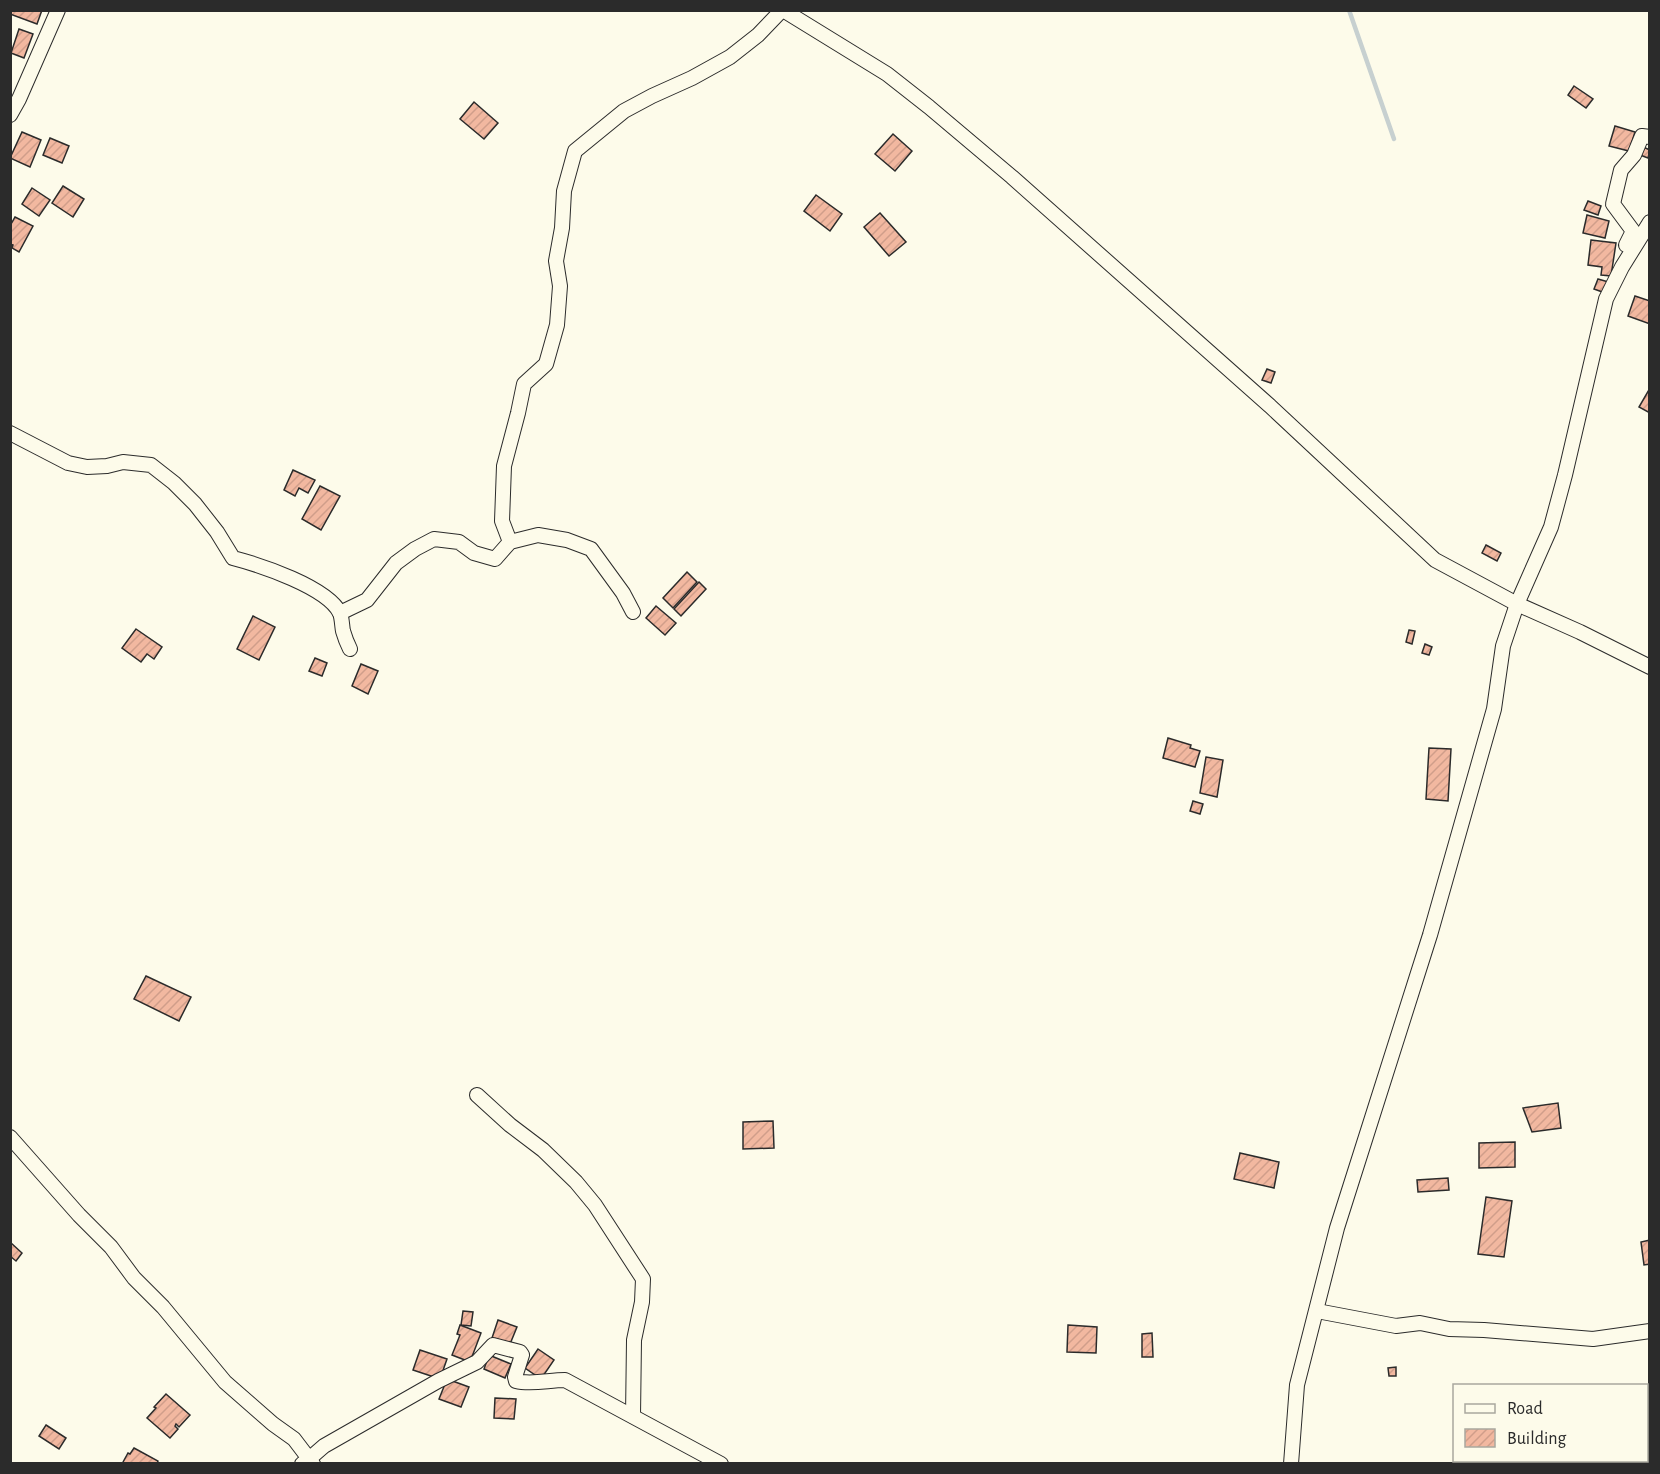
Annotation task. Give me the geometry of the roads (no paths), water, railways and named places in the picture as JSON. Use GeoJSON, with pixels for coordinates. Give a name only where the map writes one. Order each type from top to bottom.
{"type":"FeatureCollection","features":[{"type":"Feature","properties":{"kind":"street"},"geometry":{"type":"LineString","coordinates":[[10,114],[19,99],[58,10]]}},
{"type":"Feature","properties":{"kind":"street"},"geometry":{"type":"LineString","coordinates":[[510,542],[502,521],[504,466],[524,384],[546,364],[557,325],[560,286],[556,261],[562,228],[564,191],[575,151],[624,111],[730,57],[758,35],[783,10],[887,74],[1012,177],[1270,406],[1435,560],[1517,604],[1650,667]]}},
{"type":"Feature","properties":{"kind":"street"},"geometry":{"type":"LineString","coordinates":[[1622,267],[1620,256],[1633,231],[1613,204],[1621,170],[1634,155],[1642,136],[1650,137]]}},
{"type":"Feature","properties":{"kind":"street"},"geometry":{"type":"LineString","coordinates":[[1291,1464],[1297,1385],[1337,1228],[1436,913],[1494,709],[1503,646],[1517,604],[1551,527],[1606,298],[1650,222]]}},
{"type":"Feature","properties":{"kind":"street"},"geometry":{"type":"LineString","coordinates":[[10,433],[68,463],[87,467],[123,462],[151,465],[195,504],[217,532],[233,558],[295,580],[325,597],[340,613],[350,649]]}},
{"type":"Feature","properties":{"kind":"street"},"geometry":{"type":"LineString","coordinates":[[340,613],[368,600],[396,563],[434,539],[459,542],[474,553],[495,559],[510,542],[538,535],[567,540],[591,549],[623,593],[633,612]]}},
{"type":"Feature","properties":{"kind":"street"},"geometry":{"type":"LineString","coordinates":[[477,1095],[510,1125],[543,1150],[576,1182],[595,1205],[643,1279],[642,1302],[634,1340],[633,1416]]}},
{"type":"Feature","properties":{"kind":"street"},"geometry":{"type":"LineString","coordinates":[[10,1137],[79,1215],[111,1247],[134,1278],[163,1307],[225,1382],[294,1439],[308,1462],[324,1446],[438,1381],[477,1362],[493,1345],[520,1352],[522,1355],[515,1377],[516,1382],[524,1384],[565,1380],[721,1464]]}},
{"type":"Feature","properties":{"kind":"street"},"geometry":{"type":"LineString","coordinates":[[1317,1311],[1396,1326],[1420,1323],[1449,1329],[1593,1339],[1650,1330]]}},
{"type":"Feature","properties":{"kind":"waterway"},"geometry":{"type":"LineString","coordinates":[[1349,10],[1394,139]]}}]}
